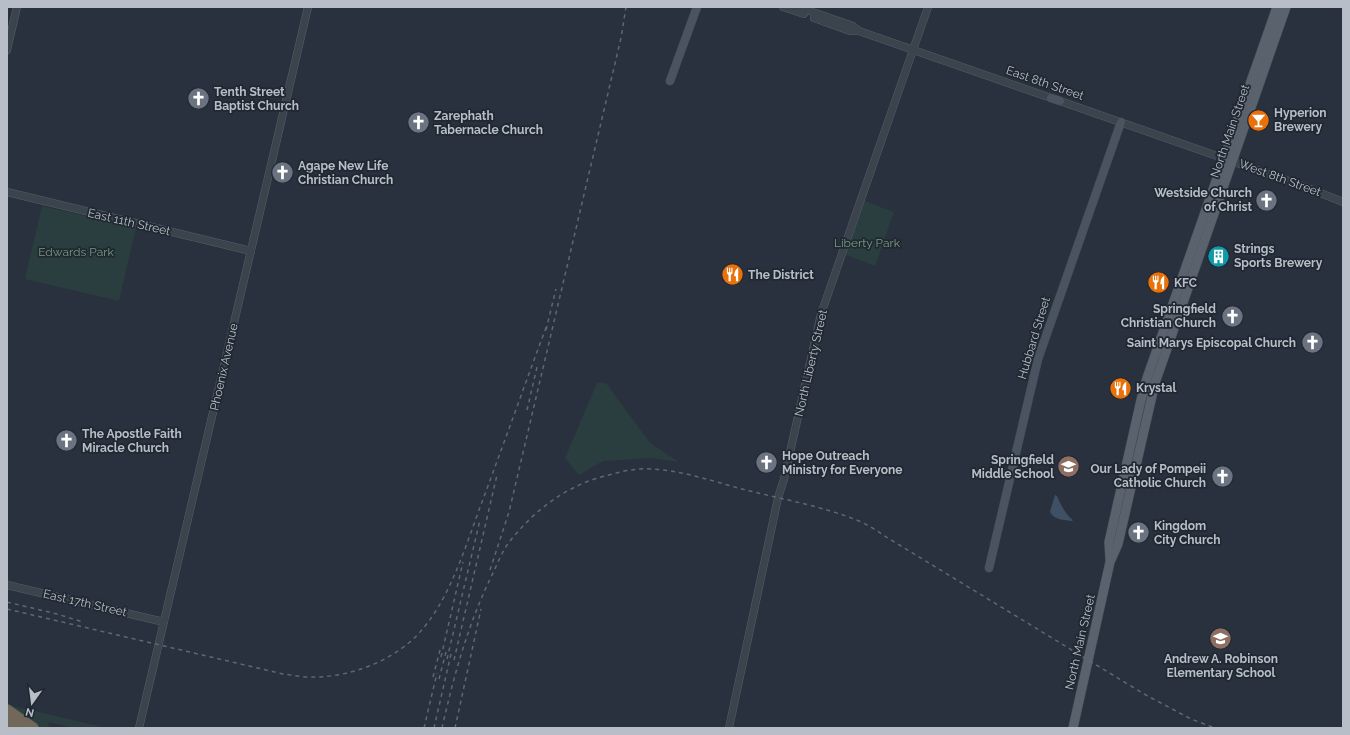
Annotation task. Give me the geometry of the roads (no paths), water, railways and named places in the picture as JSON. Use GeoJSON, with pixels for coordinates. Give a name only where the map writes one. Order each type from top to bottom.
{"type":"FeatureCollection","features":[{"type":"Feature","properties":{"kind":"highway"},"geometry":{"type":"LineString","coordinates":[[7,710],[33,728]]}},
{"type":"Feature","properties":{"kind":"highway"},"geometry":{"type":"LineString","coordinates":[[7,722],[17,728]]}},
{"type":"Feature","properties":{"kind":"main road"},"geometry":{"type":"LineString","coordinates":[[670,81],[696,7]]}},
{"type":"Feature","properties":{"kind":"main road","name":"North Main Street"},"geometry":{"type":"LineString","coordinates":[[1073,728],[1110,562],[1118,544],[1151,395],[1277,7]]}},
{"type":"Feature","properties":{"kind":"main road","name":"North Main Street"},"geometry":{"type":"LineString","coordinates":[[1228,159],[1286,7]]}},
{"type":"Feature","properties":{"kind":"main road","name":"East 8th Street"},"geometry":{"type":"LineString","coordinates":[[1052,98],[1060,101]]}},
{"type":"Feature","properties":{"kind":"main road","name":"Hubbard Street"},"geometry":{"type":"LineString","coordinates":[[989,568],[1038,360],[1121,122]]}},
{"type":"Feature","properties":{"kind":"street"},"geometry":{"type":"LineString","coordinates":[[7,50],[17,7]]}},
{"type":"Feature","properties":{"kind":"street","name":"Phoenix Avenue"},"geometry":{"type":"LineString","coordinates":[[139,728],[308,7]]}},
{"type":"Feature","properties":{"kind":"street","name":"East 8th Street"},"geometry":{"type":"LineString","coordinates":[[783,7],[850,31],[859,31],[913,49],[1052,98]]}},
{"type":"Feature","properties":{"kind":"street","name":"East 8th Street"},"geometry":{"type":"LineString","coordinates":[[798,7],[853,26],[859,31]]}},
{"type":"Feature","properties":{"kind":"street","name":"North Liberty Street"},"geometry":{"type":"LineString","coordinates":[[729,728],[778,498],[784,479],[819,320],[928,7]]}},
{"type":"Feature","properties":{"kind":"street","name":"East 8th Street"},"geometry":{"type":"LineString","coordinates":[[1060,101],[1228,159]]}},
{"type":"Feature","properties":{"kind":"street","name":"West 8th Street"},"geometry":{"type":"LineString","coordinates":[[1228,159],[1340,199]]}},
{"type":"Feature","properties":{"kind":"street","name":"East 11th Street"},"geometry":{"type":"LineString","coordinates":[[7,192],[251,251]]}},
{"type":"Feature","properties":{"kind":"street","name":"East 17th Street"},"geometry":{"type":"LineString","coordinates":[[7,585],[164,622]]}},
{"type":"Feature","properties":{"kind":"water"},"geometry":{"type":"Polygon","coordinates":[[[1055,495],[1057,496],[1065,512],[1073,520],[1072,521],[1054,517],[1050,512],[1055,495]]]}},
{"type":"Feature","properties":{"kind":"railway"},"geometry":{"type":"LineString","coordinates":[[490,570],[509,512],[621,38],[626,7]]}},
{"type":"Feature","properties":{"kind":"railway"},"geometry":{"type":"LineString","coordinates":[[546,330],[556,289]]}},
{"type":"Feature","properties":{"kind":"railway"},"geometry":{"type":"LineString","coordinates":[[7,609],[283,674],[323,677],[350,672],[377,663],[401,649],[411,641],[435,612],[445,594],[462,557],[547,325]]}},
{"type":"Feature","properties":{"kind":"railway"},"geometry":{"type":"LineString","coordinates":[[527,410],[538,363]]}},
{"type":"Feature","properties":{"kind":"railway"},"geometry":{"type":"LineString","coordinates":[[442,728],[457,669],[469,631],[483,593],[507,545],[538,511],[576,486],[590,480],[638,469],[673,471],[696,476],[816,507],[859,521],[1144,694],[1191,719],[1215,728]]}},
{"type":"Feature","properties":{"kind":"railway"},"geometry":{"type":"LineString","coordinates":[[454,660],[497,475]]}},
{"type":"Feature","properties":{"kind":"railway"},"geometry":{"type":"LineString","coordinates":[[447,659],[480,520]]}},
{"type":"Feature","properties":{"kind":"railway"},"geometry":{"type":"LineString","coordinates":[[441,657],[463,562]]}},
{"type":"Feature","properties":{"kind":"railway"},"geometry":{"type":"LineString","coordinates":[[7,602],[83,622]]}},
{"type":"Feature","properties":{"kind":"railway"},"geometry":{"type":"LineString","coordinates":[[455,728],[481,609]]}},
{"type":"Feature","properties":{"kind":"railway"},"geometry":{"type":"LineString","coordinates":[[433,677],[440,650]]}},
{"type":"Feature","properties":{"kind":"railway"},"geometry":{"type":"LineString","coordinates":[[439,679],[446,652]]}},
{"type":"Feature","properties":{"kind":"railway"},"geometry":{"type":"LineString","coordinates":[[434,728],[451,654]]}},
{"type":"Feature","properties":{"kind":"railway"},"geometry":{"type":"LineString","coordinates":[[424,728],[437,673]]}},
{"type":"Feature","properties":{"kind":"place","name":"Tenth Street Baptist Church"},"geometry":{"type":"Point","coordinates":[198,99]}},
{"type":"Feature","properties":{"kind":"place","name":"Hyperion Brewery"},"geometry":{"type":"Point","coordinates":[1258,120]}},
{"type":"Feature","properties":{"kind":"place","name":"Zarephath Tabernacle Church"},"geometry":{"type":"Point","coordinates":[419,123]}},
{"type":"Feature","properties":{"kind":"place","name":"Agape New Life Christian Church"},"geometry":{"type":"Point","coordinates":[283,173]}},
{"type":"Feature","properties":{"kind":"place","name":"Westside Church of Christ"},"geometry":{"type":"Point","coordinates":[1267,200]}},
{"type":"Feature","properties":{"kind":"place","name":"Strings Sports Brewery"},"geometry":{"type":"Point","coordinates":[1219,256]}},
{"type":"Feature","properties":{"kind":"place","name":"The District"},"geometry":{"type":"Point","coordinates":[732,275]}},
{"type":"Feature","properties":{"kind":"place","name":"KFC"},"geometry":{"type":"Point","coordinates":[1159,283]}},
{"type":"Feature","properties":{"kind":"place","name":"Springfield Christian Church"},"geometry":{"type":"Point","coordinates":[1232,316]}},
{"type":"Feature","properties":{"kind":"place","name":"Saint Marys Episcopal Church"},"geometry":{"type":"Point","coordinates":[1312,343]}},
{"type":"Feature","properties":{"kind":"place","name":"Krystal"},"geometry":{"type":"Point","coordinates":[1120,388]}},
{"type":"Feature","properties":{"kind":"place","name":"The Apostle Faith Miracle Church"},"geometry":{"type":"Point","coordinates":[66,441]}},
{"type":"Feature","properties":{"kind":"place","name":"Hope Outreach Ministry for Everyone"},"geometry":{"type":"Point","coordinates":[767,463]}},
{"type":"Feature","properties":{"kind":"place","name":"Springfield Middle School"},"geometry":{"type":"Point","coordinates":[1069,467]}},
{"type":"Feature","properties":{"kind":"place","name":"Our Lady of Pompeii Catholic Church"},"geometry":{"type":"Point","coordinates":[1222,476]}},
{"type":"Feature","properties":{"kind":"place","name":"Kingdom City Church"},"geometry":{"type":"Point","coordinates":[1138,533]}},
{"type":"Feature","properties":{"kind":"place","name":"Andrew A. Robinson Elementary School"},"geometry":{"type":"Point","coordinates":[1221,638]}},
{"type":"Feature","properties":{"kind":"park label","name":"Liberty Park"},"geometry":{"type":"Point","coordinates":[867,243]}},
{"type":"Feature","properties":{"kind":"park label","name":"Edwards Park"},"geometry":{"type":"Point","coordinates":[76,252]}}]}
